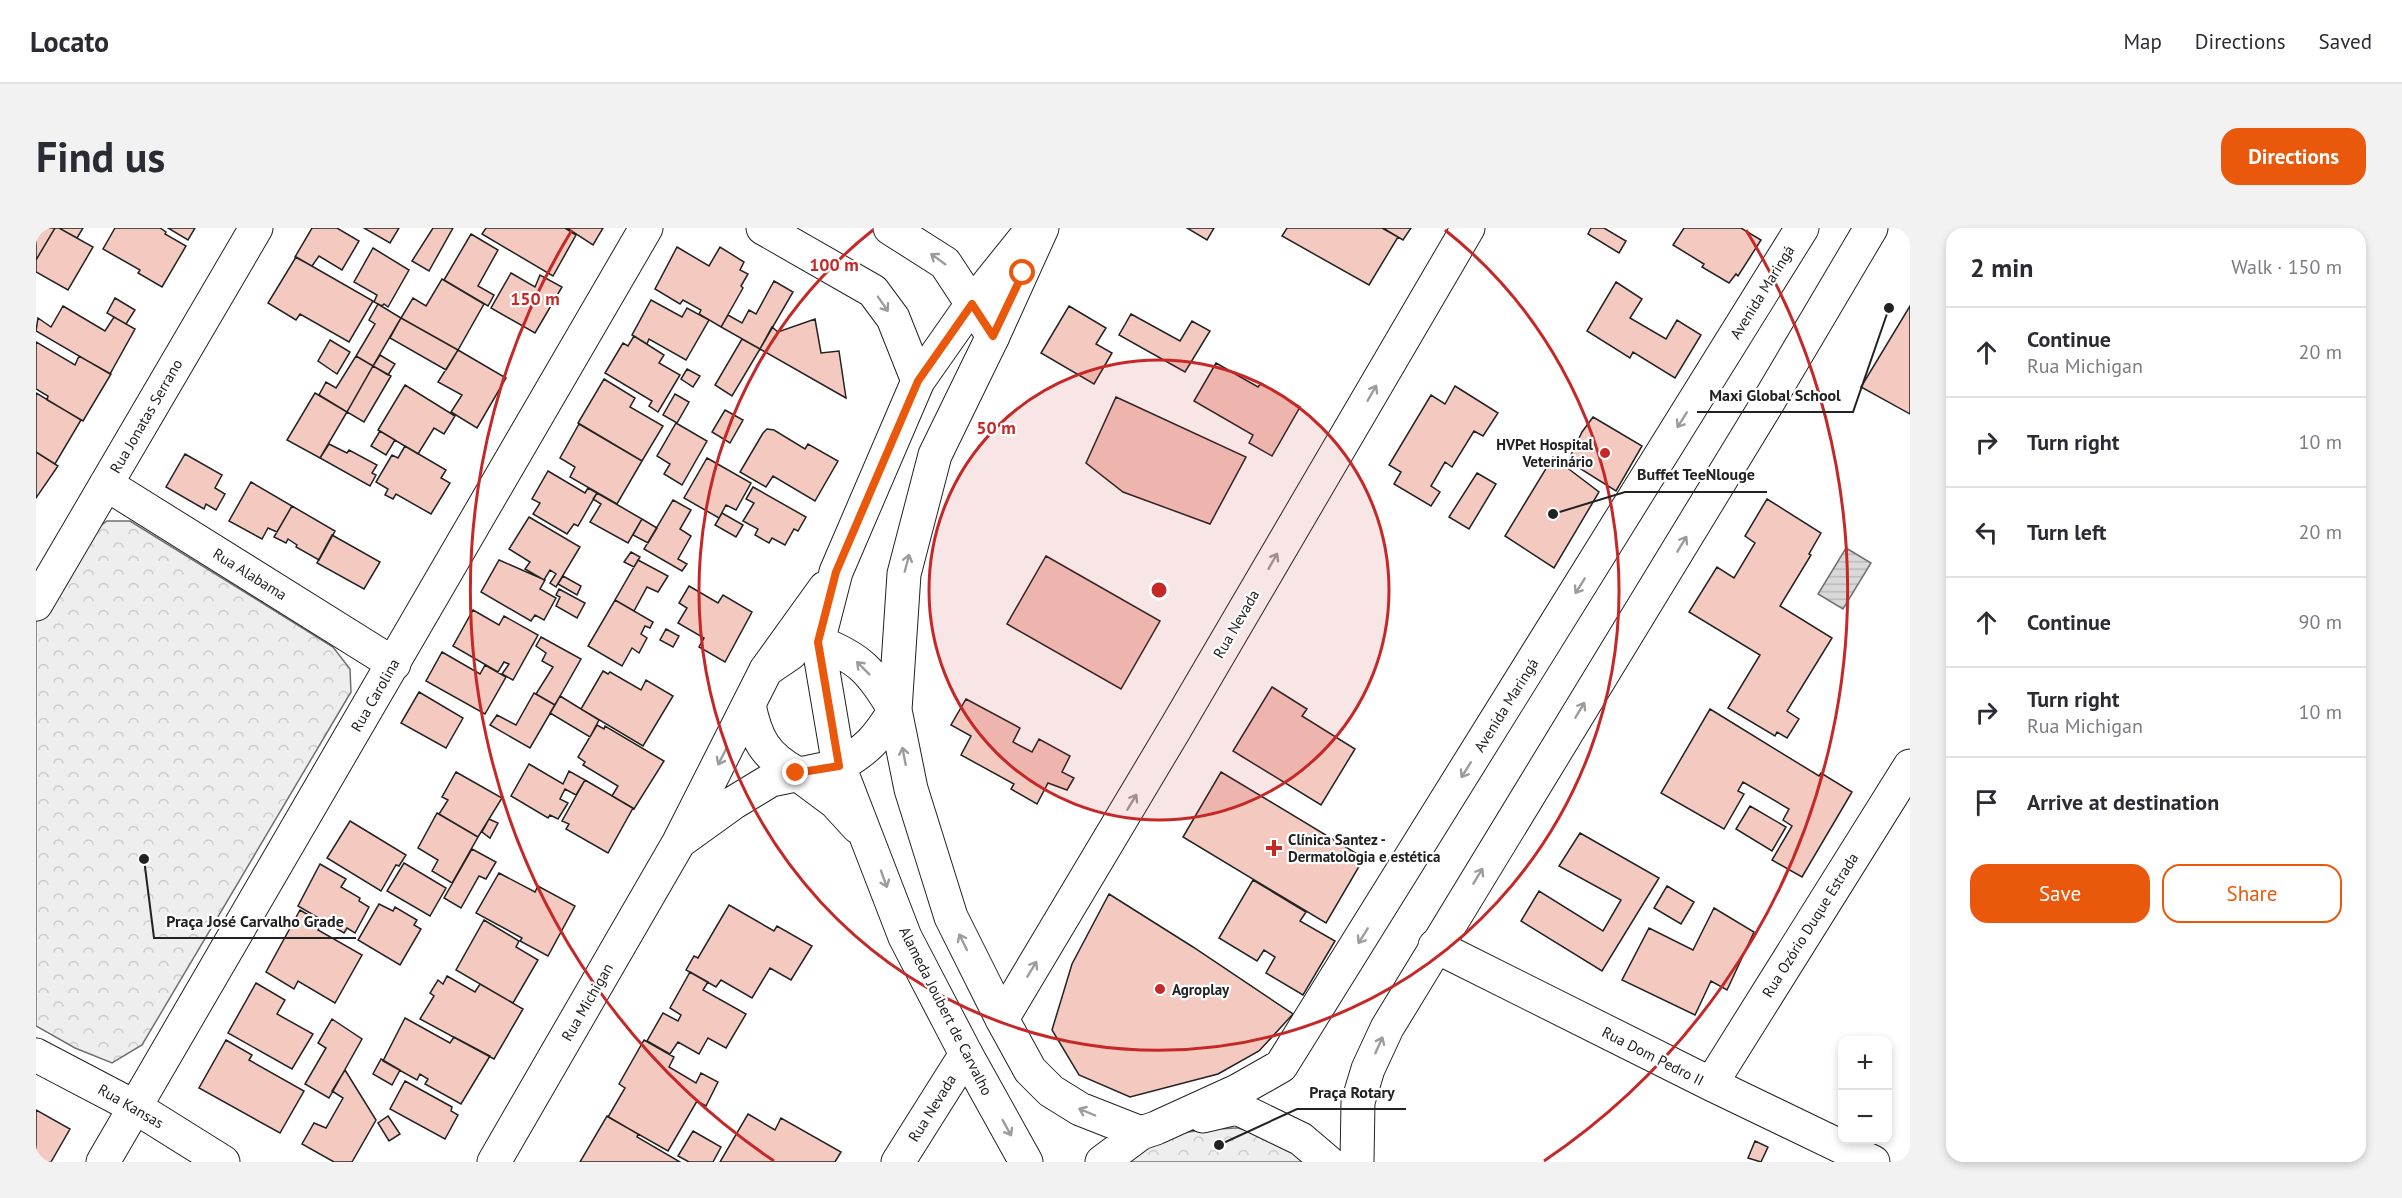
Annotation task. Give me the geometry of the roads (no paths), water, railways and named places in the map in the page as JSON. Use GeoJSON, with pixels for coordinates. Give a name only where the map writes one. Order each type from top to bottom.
{"type":"FeatureCollection","features":[{"type":"Feature","properties":{"kind":"street","name":"Rua Jonatas Serrano"},"geometry":{"type":"LineString","coordinates":[[36,604],[256,228]]}},
{"type":"Feature","properties":{"kind":"street","name":"Rua Carolina"},"geometry":{"type":"LineString","coordinates":[[103,1162],[646,228]]}},
{"type":"Feature","properties":{"kind":"street"},"geometry":{"type":"LineString","coordinates":[[763,228],[873,291],[892,318],[918,381]]}},
{"type":"Feature","properties":{"kind":"street"},"geometry":{"type":"LineString","coordinates":[[890,228],[945,263],[993,336]]}},
{"type":"Feature","properties":{"kind":"street"},"geometry":{"type":"LineString","coordinates":[[972,304],[1034,228]]}},
{"type":"Feature","properties":{"kind":"street"},"geometry":{"type":"LineString","coordinates":[[1042,228],[935,456],[904,574],[895,710],[911,789],[951,917],[1030,1070],[1051,1091],[1080,1109],[1150,1130]]}},
{"type":"Feature","properties":{"kind":"street","name":"Rua Nevada"},"geometry":{"type":"LineString","coordinates":[[1002,1019],[1175,729],[1468,228]]}},
{"type":"Feature","properties":{"kind":"street","name":"Avenida Maringá"},"geometry":{"type":"LineString","coordinates":[[1150,1130],[1237,1091],[1281,1066],[1802,228]]}},
{"type":"Feature","properties":{"kind":"street"},"geometry":{"type":"LineString","coordinates":[[1357,1162],[1358,1102],[1368,1069],[1387,1028],[1770,399],[1871,228]]}},
{"type":"Feature","properties":{"kind":"street","name":"Alameda Joubert de Carvalho"},"geometry":{"type":"LineString","coordinates":[[972,304],[918,381],[836,572],[818,642],[839,766],[905,937],[1026,1162]]}},
{"type":"Feature","properties":{"kind":"street","name":"Rua Alabama"},"geometry":{"type":"LineString","coordinates":[[106,484],[394,664]]}},
{"type":"Feature","properties":{"kind":"street"},"geometry":{"type":"LineString","coordinates":[[766,670],[836,572]]}},
{"type":"Feature","properties":{"kind":"street"},"geometry":{"type":"LineString","coordinates":[[818,642],[845,653],[862,664],[895,710]]}},
{"type":"Feature","properties":{"kind":"street","name":"Rua Michigan"},"geometry":{"type":"LineString","coordinates":[[494,1162],[680,842],[766,670],[789,654],[818,642]]}},
{"type":"Feature","properties":{"kind":"street"},"geometry":{"type":"LineString","coordinates":[[748,705],[754,731],[767,751],[780,764],[835,802],[869,839]]}},
{"type":"Feature","properties":{"kind":"street"},"geometry":{"type":"LineString","coordinates":[[839,766],[860,754],[878,738],[895,710]]}},
{"type":"Feature","properties":{"kind":"street","name":"Rua Michigan"},"geometry":{"type":"LineString","coordinates":[[680,842],[733,802],[771,780],[796,773],[839,766]]}},
{"type":"Feature","properties":{"kind":"street","name":"Rua Ozório Duque Estrada"},"geometry":{"type":"LineString","coordinates":[[1711,1084],[1910,766]]}},
{"type":"Feature","properties":{"kind":"street","name":"Rua Dom Pedro II"},"geometry":{"type":"LineString","coordinates":[[1435,946],[1873,1162]]}},
{"type":"Feature","properties":{"kind":"street","name":"Rua Nevada"},"geometry":{"type":"LineString","coordinates":[[898,1162],[966,1054]]}},
{"type":"Feature","properties":{"kind":"street","name":"Rua Kansas"},"geometry":{"type":"LineString","coordinates":[[36,1055],[135,1107],[223,1162]]}},
{"type":"Feature","properties":{"kind":"street"},"geometry":{"type":"LineString","coordinates":[[1102,1162],[1150,1130],[1237,1108],[1301,1139],[1328,1162]]}},
{"type":"Feature","properties":{"kind":"place","name":"Maxi Global School"},"geometry":{"type":"Point","coordinates":[1889,308]}},
{"type":"Feature","properties":{"kind":"place","name":"HVPet Hospital Veterinário"},"geometry":{"type":"Point","coordinates":[1605,453]}},
{"type":"Feature","properties":{"kind":"place","name":"Buffet TeeNlouge"},"geometry":{"type":"Point","coordinates":[1553,514]}},
{"type":"Feature","properties":{"kind":"place","name":"Clínica Santez - Dermatologia e estética"},"geometry":{"type":"Point","coordinates":[1274,848]}},
{"type":"Feature","properties":{"kind":"place","name":"Praça José Carvalho Grade"},"geometry":{"type":"Point","coordinates":[144,859]}},
{"type":"Feature","properties":{"kind":"place","name":"Agroplay"},"geometry":{"type":"Point","coordinates":[1160,989]}},
{"type":"Feature","properties":{"kind":"place","name":"Praça Rotary"},"geometry":{"type":"Point","coordinates":[1219,1145]}}]}
